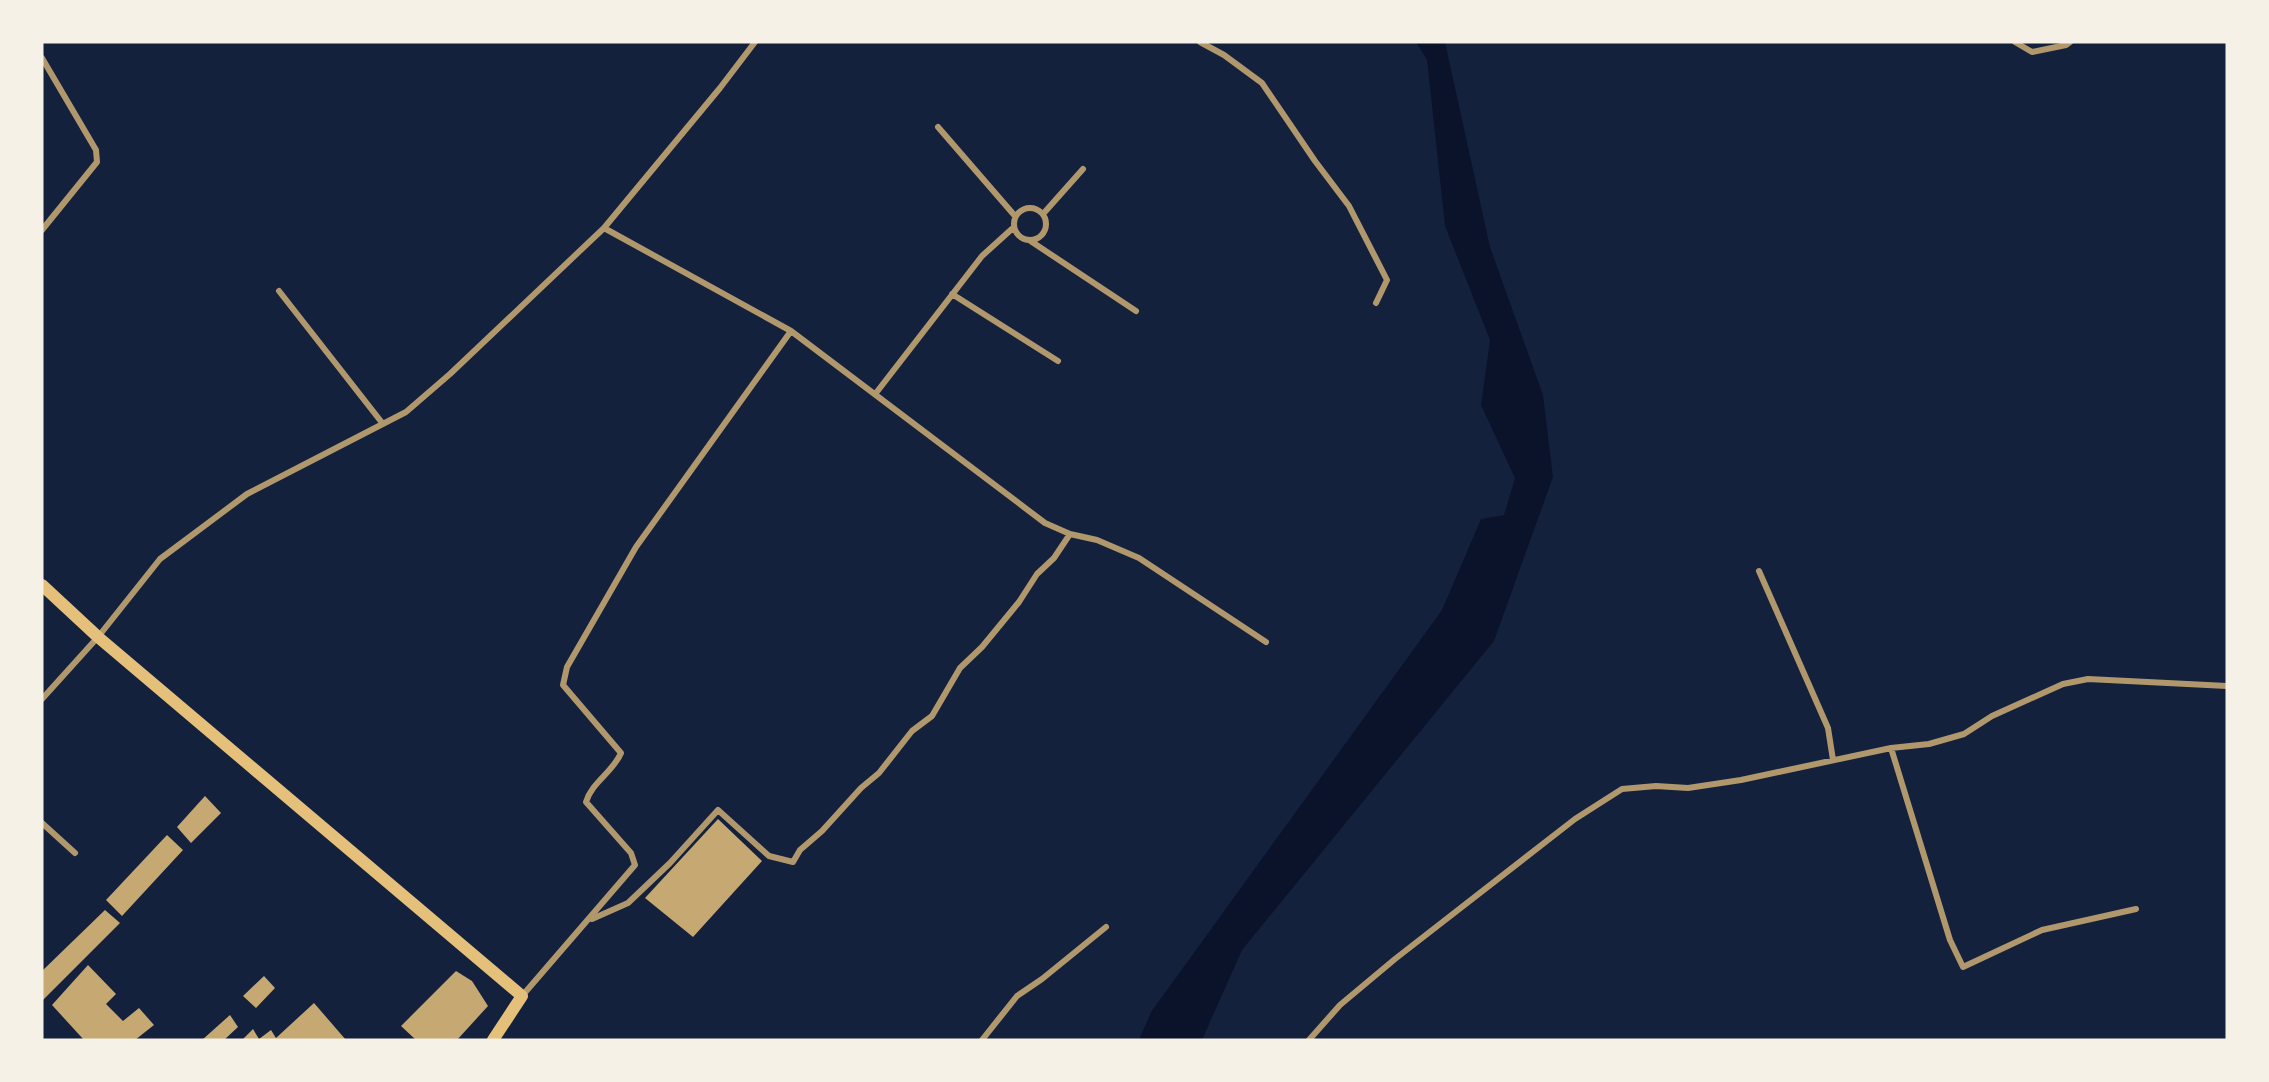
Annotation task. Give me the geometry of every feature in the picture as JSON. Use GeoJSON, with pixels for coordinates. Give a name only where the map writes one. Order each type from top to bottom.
{"type":"FeatureCollection","features":[{"type":"Feature","properties":{"kind":"main road"},"geometry":{"type":"LineString","coordinates":[[42,585],[98,637],[522,996],[493,1040]]}},
{"type":"Feature","properties":{"kind":"street"},"geometry":{"type":"LineString","coordinates":[[42,699],[98,637],[160,559],[247,494],[406,412],[450,374],[604,228],[720,88],[755,42]]}},
{"type":"Feature","properties":{"kind":"street"},"geometry":{"type":"LineString","coordinates":[[1200,42],[1224,55],[1262,83],[1349,206],[1387,279],[1376,303]]}},
{"type":"Feature","properties":{"kind":"street"},"geometry":{"type":"LineString","coordinates":[[2015,42],[2032,52],[2066,45],[2070,42]]}},
{"type":"Feature","properties":{"kind":"street"},"geometry":{"type":"LineString","coordinates":[[42,58],[96,150],[97,162],[42,230]]}},
{"type":"Feature","properties":{"kind":"street"},"geometry":{"type":"LineString","coordinates":[[938,127],[1015,216]]}},
{"type":"Feature","properties":{"kind":"street"},"geometry":{"type":"LineString","coordinates":[[1043,214],[1083,169]]}},
{"type":"Feature","properties":{"kind":"street"},"geometry":{"type":"LineString","coordinates":[[1029,240],[1039,238],[1046,224],[1043,214],[1034,208],[1018,212],[1015,216],[1014,227],[1019,236],[1029,240],[1136,311]]}},
{"type":"Feature","properties":{"kind":"street"},"geometry":{"type":"LineString","coordinates":[[876,393],[981,256],[1014,227]]}},
{"type":"Feature","properties":{"kind":"street"},"geometry":{"type":"LineString","coordinates":[[604,228],[791,331],[1045,523],[1070,534],[1097,540],[1139,558],[1266,642]]}},
{"type":"Feature","properties":{"kind":"street"},"geometry":{"type":"LineString","coordinates":[[279,291],[383,424]]}},
{"type":"Feature","properties":{"kind":"street"},"geometry":{"type":"LineString","coordinates":[[952,294],[1059,361]]}},
{"type":"Feature","properties":{"kind":"street"},"geometry":{"type":"LineString","coordinates":[[522,996],[635,866],[631,853],[586,802],[590,790],[616,764],[621,753],[563,685],[567,667],[636,547],[791,331]]}},
{"type":"Feature","properties":{"kind":"street"},"geometry":{"type":"LineString","coordinates":[[589,921],[628,903],[662,871],[718,810],[769,856],[793,862],[800,850],[829,824],[861,788],[879,773],[912,730],[932,716],[960,668],[982,647],[1019,602],[1037,574],[1054,558],[1070,534]]}},
{"type":"Feature","properties":{"kind":"street"},"geometry":{"type":"LineString","coordinates":[[1759,571],[1828,728],[1833,760]]}},
{"type":"Feature","properties":{"kind":"street"},"geometry":{"type":"LineString","coordinates":[[1310,1040],[1340,1005],[1395,959],[1575,819],[1622,789],[1656,786],[1688,788],[1741,780],[1891,748],[1929,744],[1964,734],[1992,716],[2042,693],[2063,684],[2088,678],[2227,686]]}},
{"type":"Feature","properties":{"kind":"street"},"geometry":{"type":"LineString","coordinates":[[1891,748],[1950,940],[1964,967],[2042,930],[2136,909]]}},
{"type":"Feature","properties":{"kind":"street"},"geometry":{"type":"LineString","coordinates":[[42,823],[75,853]]}},
{"type":"Feature","properties":{"kind":"street"},"geometry":{"type":"LineString","coordinates":[[982,1040],[1017,996],[1042,979],[1106,927]]}},
{"type":"Feature","properties":{"kind":"water"},"geometry":{"type":"Polygon","coordinates":[[[1416,42],[1445,42],[1490,247],[1543,395],[1553,477],[1494,641],[1242,950],[1202,1040],[1139,1040],[1151,1012],[1442,610],[1481,519],[1504,515],[1515,478],[1481,405],[1490,340],[1445,226],[1427,60],[1416,42]]]}},
{"type":"Feature","properties":{"kind":"building"},"geometry":{"type":"Polygon","coordinates":[[[205,796],[221,813],[191,843],[177,827],[205,796]]]}},
{"type":"Feature","properties":{"kind":"building"},"geometry":{"type":"Polygon","coordinates":[[[718,819],[762,861],[693,937],[645,898],[718,819]]]}},
{"type":"Feature","properties":{"kind":"building"},"geometry":{"type":"Polygon","coordinates":[[[167,835],[183,850],[122,916],[106,900],[167,835]]]}},
{"type":"Feature","properties":{"kind":"building"},"geometry":{"type":"Polygon","coordinates":[[[105,910],[120,923],[42,1001],[42,971],[105,910]]]}},
{"type":"Feature","properties":{"kind":"building"},"geometry":{"type":"Polygon","coordinates":[[[88,965],[116,994],[106,1004],[123,1021],[139,1008],[154,1025],[135,1040],[84,1040],[52,1005],[88,965]]]}},
{"type":"Feature","properties":{"kind":"building"},"geometry":{"type":"Polygon","coordinates":[[[456,971],[472,981],[488,1006],[457,1040],[416,1040],[401,1026],[456,971]]]}},
{"type":"Feature","properties":{"kind":"building"},"geometry":{"type":"Polygon","coordinates":[[[264,976],[275,988],[256,1008],[243,996],[264,976]]]}},
{"type":"Feature","properties":{"kind":"building"},"geometry":{"type":"Polygon","coordinates":[[[314,1003],[346,1040],[242,1040],[253,1029],[259,1039],[271,1030],[276,1038],[314,1003]]]}},
{"type":"Feature","properties":{"kind":"building"},"geometry":{"type":"Polygon","coordinates":[[[230,1015],[238,1027],[224,1040],[202,1040],[230,1015]]]}}]}
